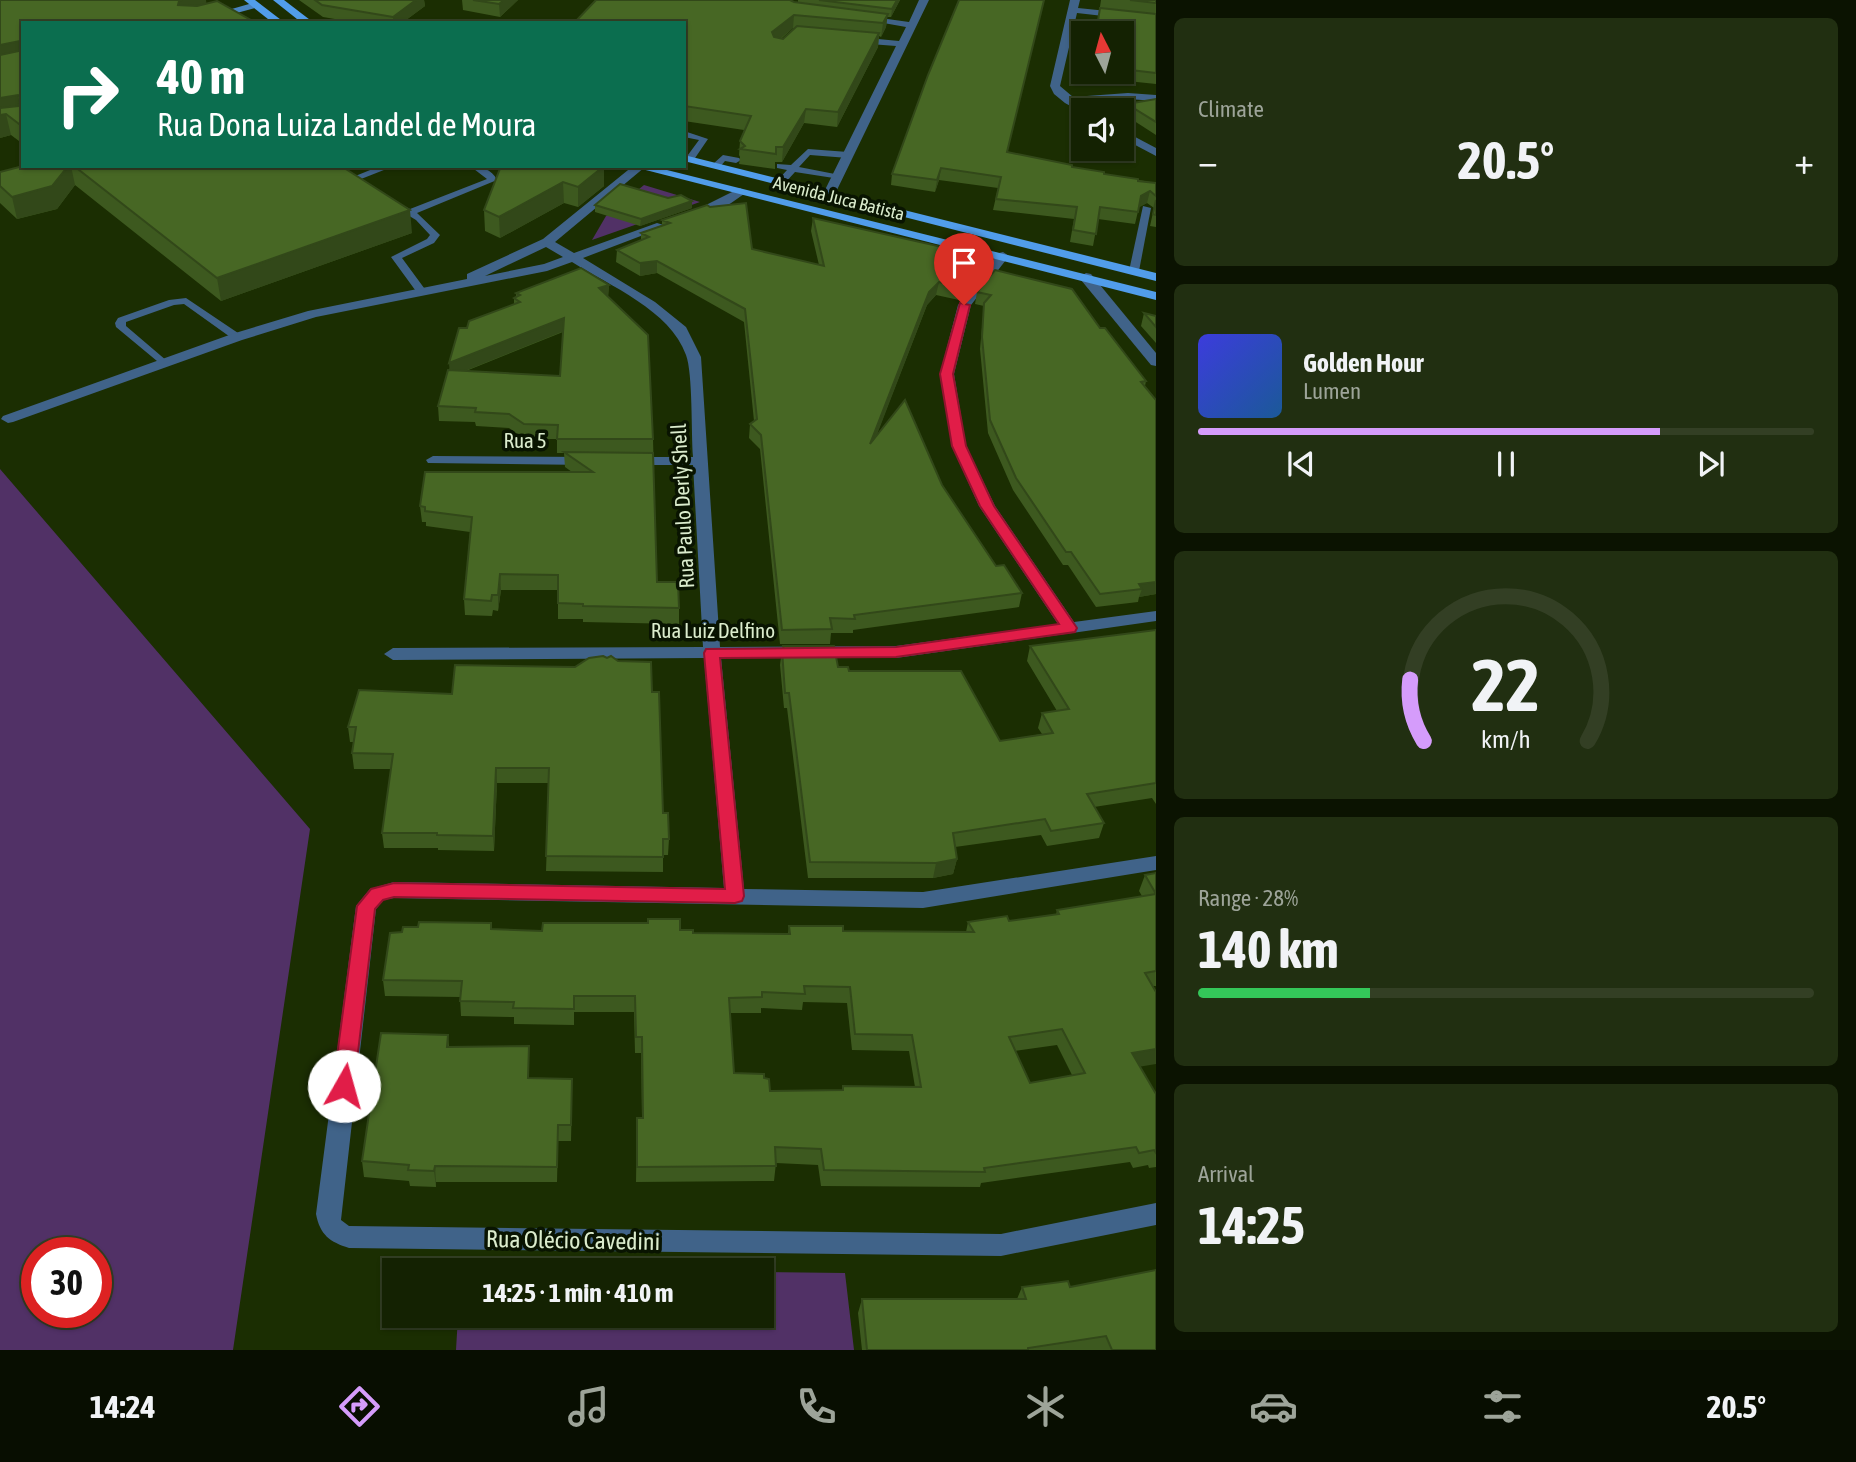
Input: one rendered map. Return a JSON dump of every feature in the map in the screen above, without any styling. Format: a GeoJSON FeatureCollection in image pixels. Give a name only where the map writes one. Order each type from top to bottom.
{"type":"FeatureCollection","features":[{"type":"Feature","properties":{"kind":"main road"},"geometry":{"type":"LineString","coordinates":[[278,0],[306,21]]}},
{"type":"Feature","properties":{"kind":"main road"},"geometry":{"type":"LineString","coordinates":[[252,3],[277,21]]}},
{"type":"Feature","properties":{"kind":"main road","name":"Avenida Juca Batista"},"geometry":{"type":"LineString","coordinates":[[687,158],[1156,277]]}},
{"type":"Feature","properties":{"kind":"main road","name":"Avenida Juca Batista"},"geometry":{"type":"LineString","coordinates":[[642,168],[1156,296]]}},
{"type":"Feature","properties":{"kind":"street"},"geometry":{"type":"LineString","coordinates":[[829,194],[924,0]]}},
{"type":"Feature","properties":{"kind":"street"},"geometry":{"type":"LineString","coordinates":[[194,21],[252,3]]}},
{"type":"Feature","properties":{"kind":"street"},"geometry":{"type":"LineString","coordinates":[[1156,19],[1074,5],[1055,81],[1058,92],[1069,101],[1128,96],[1156,98]]}},
{"type":"Feature","properties":{"kind":"street"},"geometry":{"type":"LineString","coordinates":[[859,19],[912,25]]}},
{"type":"Feature","properties":{"kind":"street"},"geometry":{"type":"LineString","coordinates":[[846,39],[902,44]]}},
{"type":"Feature","properties":{"kind":"street"},"geometry":{"type":"LineString","coordinates":[[1134,140],[1156,153]]}},
{"type":"Feature","properties":{"kind":"street"},"geometry":{"type":"LineString","coordinates":[[453,286],[547,242],[637,168]]}},
{"type":"Feature","properties":{"kind":"street"},"geometry":{"type":"LineString","coordinates":[[8,419],[237,337],[313,314],[496,279],[573,258],[720,205],[740,192]]}},
{"type":"Feature","properties":{"kind":"street","name":"Rua Paulo Derly Shell"},"geometry":{"type":"LineString","coordinates":[[547,242],[650,305],[681,330],[694,357],[712,653],[735,896]]}},
{"type":"Feature","properties":{"kind":"street"},"geometry":{"type":"LineString","coordinates":[[1003,256],[964,305],[947,374],[959,446],[987,506],[1069,628]]}},
{"type":"Feature","properties":{"kind":"street"},"geometry":{"type":"LineString","coordinates":[[1086,277],[1156,362]]}},
{"type":"Feature","properties":{"kind":"street","name":"Rua 5"},"geometry":{"type":"LineString","coordinates":[[433,460],[700,461]]}},
{"type":"Feature","properties":{"kind":"street","name":"Rua Luiz Delfino"},"geometry":{"type":"LineString","coordinates":[[393,654],[896,652],[1156,616]]}},
{"type":"Feature","properties":{"kind":"street"},"geometry":{"type":"LineString","coordinates":[[735,896],[923,900],[1156,863]]}},
{"type":"Feature","properties":{"kind":"street","name":"Rua Olécio Cavedini"},"geometry":{"type":"LineString","coordinates":[[735,896],[394,890],[377,894],[366,906],[328,1214],[329,1225],[337,1234],[349,1237],[1001,1245],[1156,1214]]}},
{"type":"Feature","properties":{"kind":"lane"},"geometry":{"type":"LineString","coordinates":[[686,134],[704,139],[687,158]]}},
{"type":"Feature","properties":{"kind":"lane"},"geometry":{"type":"LineString","coordinates":[[781,182],[808,152],[848,155]]}},
{"type":"Feature","properties":{"kind":"lane"},"geometry":{"type":"LineString","coordinates":[[716,166],[723,158],[736,160]]}},
{"type":"Feature","properties":{"kind":"lane"},"geometry":{"type":"LineString","coordinates":[[780,166],[837,177]]}},
{"type":"Feature","properties":{"kind":"lane"},"geometry":{"type":"LineString","coordinates":[[342,173],[358,182],[386,168]]}},
{"type":"Feature","properties":{"kind":"lane"},"geometry":{"type":"LineString","coordinates":[[409,213],[492,180],[477,168]]}},
{"type":"Feature","properties":{"kind":"lane"},"geometry":{"type":"LineString","coordinates":[[390,201],[430,227],[435,235],[431,241],[396,257],[422,292]]}},
{"type":"Feature","properties":{"kind":"lane"},"geometry":{"type":"LineString","coordinates":[[1134,271],[1146,208]]}},
{"type":"Feature","properties":{"kind":"lane"},"geometry":{"type":"LineString","coordinates":[[163,363],[121,327],[122,320],[173,302],[186,301],[237,337]]}},
{"type":"Feature","properties":{"kind":"shaded area"},"geometry":{"type":"Polygon","coordinates":[[[644,185],[700,202],[592,240],[606,216],[644,185]]]}},
{"type":"Feature","properties":{"kind":"shaded area"},"geometry":{"type":"Polygon","coordinates":[[[0,469],[310,829],[233,1350],[0,1350],[0,469]]]}},
{"type":"Feature","properties":{"kind":"shaded area"},"geometry":{"type":"Polygon","coordinates":[[[774,1272],[845,1273],[854,1350],[456,1350],[457,1328],[774,1328],[774,1272]]]}},
{"type":"Feature","properties":{"kind":"building"},"geometry":{"type":"Polygon","coordinates":[[[0,0],[182,0],[178,5],[197,6],[217,1],[252,21],[21,21],[21,98],[18,95],[0,98],[0,55],[19,51],[20,41],[0,45],[0,0]]]}},
{"type":"Feature","properties":{"kind":"building"},"geometry":{"type":"Polygon","coordinates":[[[315,0],[416,0],[393,17],[322,5],[315,0]]]}},
{"type":"Feature","properties":{"kind":"building"},"geometry":{"type":"Polygon","coordinates":[[[473,0],[504,0],[499,4],[473,0]]]}},
{"type":"Feature","properties":{"kind":"building"},"geometry":{"type":"Polygon","coordinates":[[[596,0],[790,0],[888,14],[883,23],[794,15],[772,32],[774,37],[783,39],[797,26],[879,33],[838,112],[806,109],[783,147],[776,147],[776,154],[740,149],[745,146],[740,141],[751,116],[686,106],[686,21],[576,21],[596,0]]]}},
{"type":"Feature","properties":{"kind":"building"},"geometry":{"type":"Polygon","coordinates":[[[819,0],[897,0],[892,9],[819,0]]]}},
{"type":"Feature","properties":{"kind":"building"},"geometry":{"type":"Polygon","coordinates":[[[959,0],[1044,0],[1007,152],[1156,183],[1156,196],[1150,191],[1141,196],[1138,212],[1100,207],[1096,234],[1073,230],[1077,207],[996,199],[1001,177],[941,168],[937,180],[892,174],[959,0]]]}},
{"type":"Feature","properties":{"kind":"building"},"geometry":{"type":"Polygon","coordinates":[[[1130,0],[1156,0],[1156,3],[1130,0]]]}},
{"type":"Feature","properties":{"kind":"building"},"geometry":{"type":"Polygon","coordinates":[[[1100,8],[1156,14],[1156,73],[1134,70],[1134,21],[1098,21],[1100,8]]]}},
{"type":"Feature","properties":{"kind":"building"},"geometry":{"type":"Polygon","coordinates":[[[21,98],[21,125],[6,114],[0,115],[0,108],[18,106],[21,98]]]}},
{"type":"Feature","properties":{"kind":"building"},"geometry":{"type":"Polygon","coordinates":[[[1156,99],[1156,122],[1134,108],[1134,103],[1156,99]]]}},
{"type":"Feature","properties":{"kind":"building"},"geometry":{"type":"Polygon","coordinates":[[[21,167],[66,168],[52,186],[12,197],[0,186],[0,172],[21,167]]]}},
{"type":"Feature","properties":{"kind":"building"},"geometry":{"type":"Polygon","coordinates":[[[77,168],[344,168],[410,210],[217,278],[77,168]]]}},
{"type":"Feature","properties":{"kind":"building"},"geometry":{"type":"Polygon","coordinates":[[[500,168],[602,168],[578,187],[563,182],[499,217],[484,210],[500,168]]]}},
{"type":"Feature","properties":{"kind":"building"},"geometry":{"type":"Polygon","coordinates":[[[620,184],[668,198],[681,195],[692,201],[641,219],[595,205],[620,184]]]}},
{"type":"Feature","properties":{"kind":"building"},"geometry":{"type":"Polygon","coordinates":[[[746,203],[752,249],[824,266],[813,218],[960,251],[955,257],[979,265],[961,287],[939,282],[929,292],[870,444],[905,400],[942,485],[996,566],[1004,565],[1022,593],[854,615],[855,619],[830,618],[832,629],[782,630],[761,435],[750,424],[757,419],[745,309],[657,261],[640,263],[617,250],[649,237],[641,233],[670,223],[662,220],[707,205],[710,207],[746,203]]]}},
{"type":"Feature","properties":{"kind":"building"},"geometry":{"type":"Polygon","coordinates":[[[581,268],[609,285],[599,288],[648,335],[653,439],[557,439],[558,425],[524,424],[509,414],[475,412],[476,408],[438,406],[448,370],[560,376],[564,318],[449,363],[459,328],[467,328],[469,321],[520,302],[514,298],[520,295],[516,293],[581,268]]]}},
{"type":"Feature","properties":{"kind":"building"},"geometry":{"type":"Polygon","coordinates":[[[995,270],[1072,289],[1100,328],[1105,328],[1146,381],[1141,382],[1156,400],[1156,582],[1139,584],[1142,589],[1100,594],[1071,552],[1066,552],[1016,478],[990,420],[982,337],[984,303],[991,295],[977,292],[995,270]]]}},
{"type":"Feature","properties":{"kind":"building"},"geometry":{"type":"Polygon","coordinates":[[[1144,313],[1156,316],[1156,327],[1144,313]]]}},
{"type":"Feature","properties":{"kind":"building"},"geometry":{"type":"Polygon","coordinates":[[[564,452],[653,453],[657,582],[678,582],[679,608],[558,603],[558,575],[500,574],[498,595],[492,595],[491,601],[464,599],[472,517],[425,511],[425,507],[420,506],[425,472],[593,472],[564,452]]]}},
{"type":"Feature","properties":{"kind":"building"},"geometry":{"type":"Polygon","coordinates":[[[1156,630],[1156,783],[1087,794],[1104,823],[1051,831],[1045,819],[953,833],[957,859],[936,863],[810,862],[789,693],[785,693],[783,646],[834,646],[838,667],[848,667],[849,671],[961,671],[1000,741],[1053,733],[1042,713],[1069,709],[1030,646],[1156,630]]]}},
{"type":"Feature","properties":{"kind":"building"},"geometry":{"type":"Polygon","coordinates":[[[611,656],[618,661],[651,662],[652,692],[659,692],[663,813],[668,813],[669,839],[663,839],[663,857],[546,856],[549,768],[496,768],[493,836],[382,833],[393,754],[352,753],[356,727],[348,727],[359,690],[452,694],[455,665],[575,667],[589,658],[611,656]]]}},
{"type":"Feature","properties":{"kind":"building"},"geometry":{"type":"Polygon","coordinates":[[[1156,873],[1156,894],[1145,875],[1156,873]]]}},
{"type":"Feature","properties":{"kind":"building"},"geometry":{"type":"Polygon","coordinates":[[[1156,894],[1156,971],[1145,973],[1156,992],[1156,1049],[1132,1053],[1156,1094],[1156,1153],[1154,1150],[1139,1153],[1136,1147],[984,1168],[985,1172],[824,1170],[821,1149],[775,1147],[776,1166],[637,1167],[637,1118],[643,1118],[642,1037],[636,1037],[635,996],[574,996],[574,1009],[513,1008],[514,1002],[460,1001],[462,981],[383,980],[390,933],[402,932],[403,927],[418,927],[419,922],[491,923],[491,929],[542,931],[543,923],[648,923],[648,919],[680,919],[680,930],[693,930],[693,933],[790,934],[789,926],[843,926],[843,931],[974,932],[968,922],[1007,916],[1009,921],[1059,914],[1057,910],[1156,894]],[[804,986],[805,994],[762,992],[762,997],[729,998],[734,1073],[764,1074],[764,1078],[769,1079],[770,1091],[843,1090],[843,1086],[921,1087],[912,1035],[855,1034],[850,987],[804,986]],[[1062,1029],[1009,1037],[1030,1083],[1085,1073],[1062,1029]]]}},
{"type":"Feature","properties":{"kind":"building"},"geometry":{"type":"Polygon","coordinates":[[[381,1033],[448,1035],[447,1047],[529,1046],[528,1078],[572,1079],[571,1125],[558,1125],[557,1167],[435,1166],[434,1171],[408,1170],[409,1165],[362,1161],[381,1033]]]}},
{"type":"Feature","properties":{"kind":"building"},"geometry":{"type":"Polygon","coordinates":[[[1156,1270],[1156,1350],[1112,1350],[1106,1336],[1028,1350],[867,1350],[862,1299],[1026,1299],[1022,1287],[1068,1281],[1070,1287],[1156,1270]]]}},
{"type":"Feature","properties":{"kind":"route"},"geometry":{"type":"LineString","coordinates":[[344,1086],[366,906],[377,894],[394,890],[735,896],[712,653],[896,652],[1069,628],[987,506],[959,446],[947,374],[964,305]]}}]}
